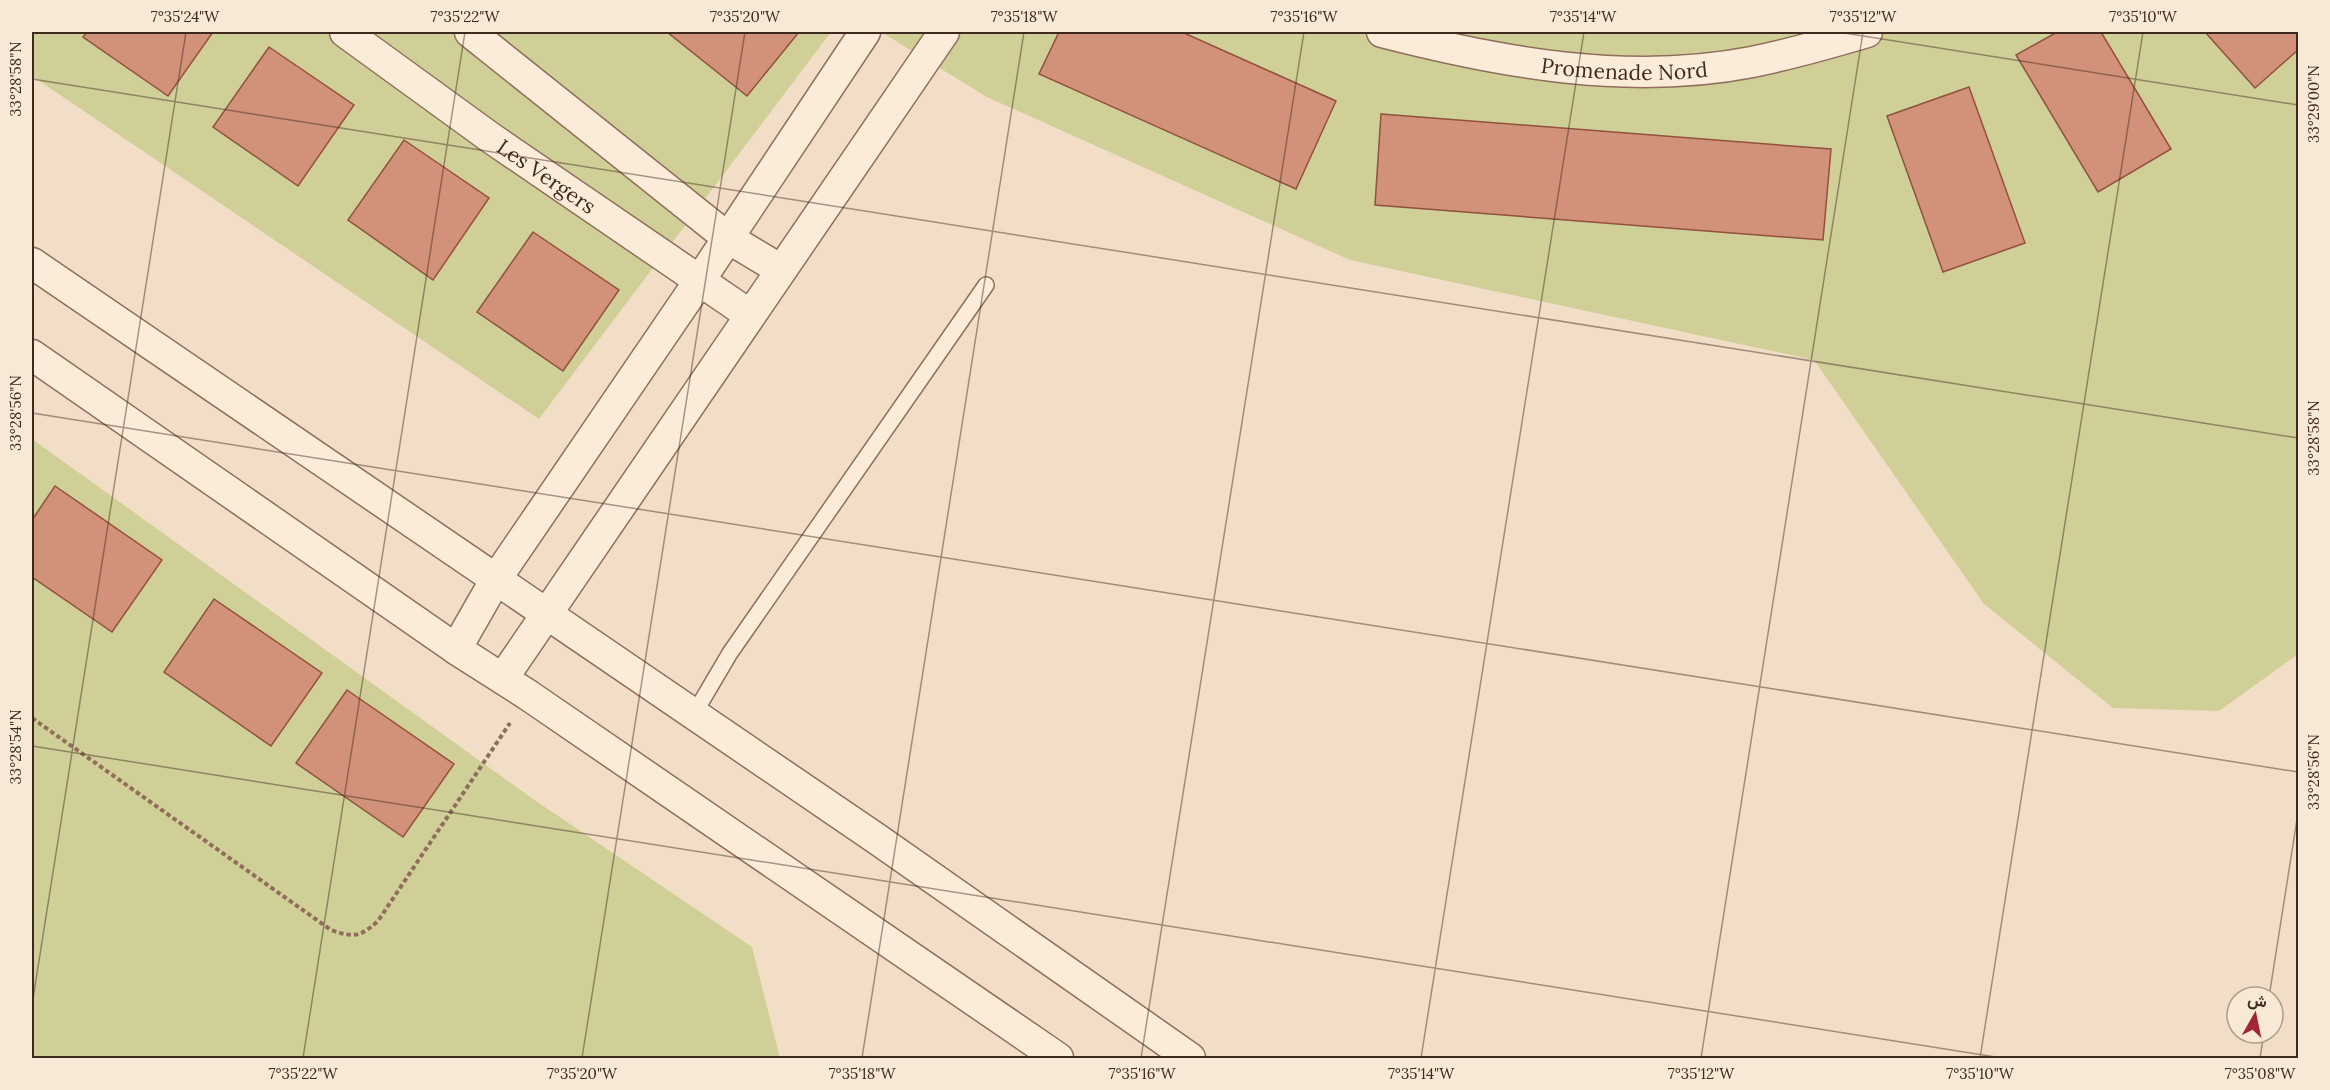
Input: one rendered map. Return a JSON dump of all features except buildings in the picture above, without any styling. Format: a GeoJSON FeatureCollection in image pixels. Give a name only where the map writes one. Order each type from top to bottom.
{"type":"FeatureCollection","features":[{"type":"Feature","properties":{"kind":"street","name":"Les Vergers"},"geometry":{"type":"LineString","coordinates":[[345,32],[491,138],[750,315]]}},
{"type":"Feature","properties":{"kind":"street"},"geometry":{"type":"LineString","coordinates":[[470,32],[728,238],[781,270]]}},
{"type":"Feature","properties":{"kind":"street"},"geometry":{"type":"LineString","coordinates":[[456,649],[496,579],[700,280],[865,32]]}},
{"type":"Feature","properties":{"kind":"street"},"geometry":{"type":"LineString","coordinates":[[503,678],[944,32]]}},
{"type":"Feature","properties":{"kind":"street","name":"Promenade Nord"},"geometry":{"type":"LineString","coordinates":[[1382,32],[1526,63],[1622,71],[1707,68],[1752,62],[1867,32]]}},
{"type":"Feature","properties":{"kind":"street"},"geometry":{"type":"LineString","coordinates":[[32,263],[877,839],[1190,1059]]}},
{"type":"Feature","properties":{"kind":"street"},"geometry":{"type":"LineString","coordinates":[[32,355],[456,649],[528,695],[1058,1059]]}},
{"type":"Feature","properties":{"kind":"lane"},"geometry":{"type":"LineString","coordinates":[[693,714],[730,653],[986,285]]}},
{"type":"Feature","properties":{"kind":"path"},"geometry":{"type":"LineString","coordinates":[[32,718],[331,930],[347,936],[364,933],[378,921],[528,695]]}},
{"type":"Feature","properties":{"kind":"shaded area"},"geometry":{"type":"Polygon","coordinates":[[[32,32],[831,32],[539,419],[32,76],[32,32]]]}},
{"type":"Feature","properties":{"kind":"shaded area"},"geometry":{"type":"Polygon","coordinates":[[[881,32],[2298,32],[2298,654],[2219,711],[2113,708],[1984,604],[1814,360],[1350,260],[987,97],[881,32]]]}},
{"type":"Feature","properties":{"kind":"shaded area"},"geometry":{"type":"Polygon","coordinates":[[[32,439],[533,799],[752,947],[780,1058],[32,1058],[32,439]]]}}]}
